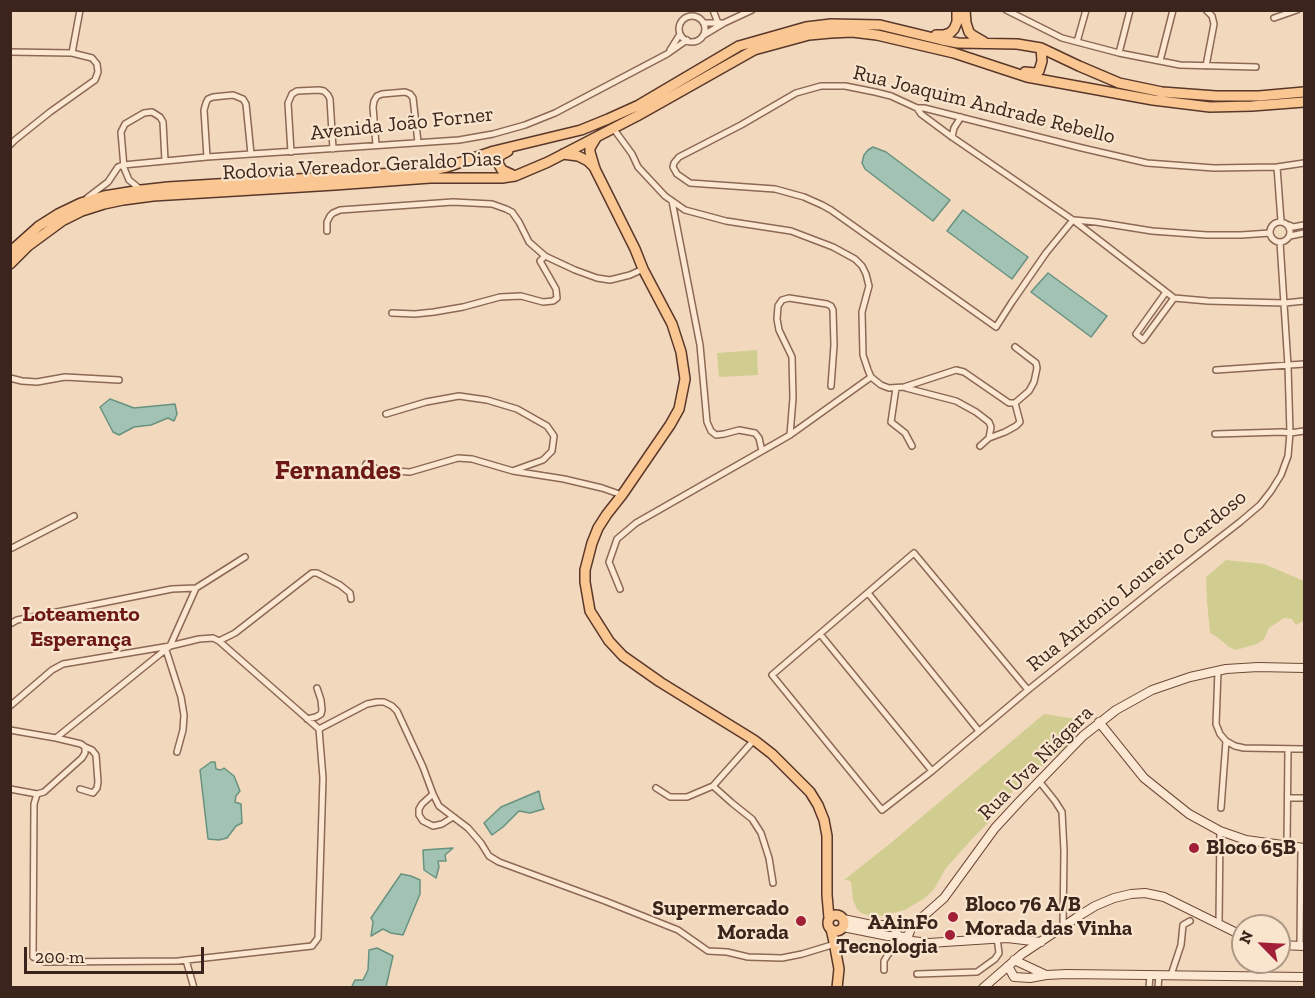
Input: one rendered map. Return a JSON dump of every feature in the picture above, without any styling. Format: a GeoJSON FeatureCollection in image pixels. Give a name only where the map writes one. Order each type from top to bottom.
{"type":"FeatureCollection","features":[{"type":"Feature","properties":{"kind":"main road"},"geometry":{"type":"LineString","coordinates":[[918,34],[944,35],[950,33],[957,22],[957,10]]}},
{"type":"Feature","properties":{"kind":"main road"},"geometry":{"type":"LineString","coordinates":[[973,10],[965,15],[967,28],[972,35],[989,44]]}},
{"type":"Feature","properties":{"kind":"main road","name":"Rodovia Vereador Geraldo Dias"},"geometry":{"type":"LineString","coordinates":[[10,252],[39,226],[58,214],[81,203],[104,196],[141,189],[427,171],[447,167],[494,151],[581,130],[639,105],[740,46],[778,34],[831,24],[880,25],[958,43],[1017,44],[1041,48],[1101,76],[1143,89],[1216,96],[1259,96],[1305,92]]}},
{"type":"Feature","properties":{"kind":"main road","name":"Rodovia Vereador Geraldo Dias"},"geometry":{"type":"LineString","coordinates":[[10,264],[28,246],[62,221],[82,211],[123,200],[153,196],[430,178],[515,176],[598,136],[754,50],[809,36],[831,33],[852,32],[877,35],[954,53],[1027,77],[1152,100],[1210,107],[1305,102]]}},
{"type":"Feature","properties":{"kind":"main road"},"geometry":{"type":"LineString","coordinates":[[1008,71],[1029,73],[1039,71],[1042,62],[1041,48]]}},
{"type":"Feature","properties":{"kind":"main road"},"geometry":{"type":"LineString","coordinates":[[598,136],[590,148],[595,169],[672,324],[677,337],[685,379],[679,409],[670,425],[598,528],[585,570],[590,611],[609,641],[630,661],[754,740],[772,754],[810,792],[824,820],[827,836],[829,918],[833,915],[839,924]]}},
{"type":"Feature","properties":{"kind":"main road"},"geometry":{"type":"LineString","coordinates":[[515,176],[502,170],[498,160],[502,153],[521,144]]}},
{"type":"Feature","properties":{"kind":"main road"},"geometry":{"type":"LineString","coordinates":[[563,154],[578,156],[588,161],[595,169]]}},
{"type":"Feature","properties":{"kind":"main road"},"geometry":{"type":"LineString","coordinates":[[828,902],[839,924],[835,943],[838,969],[837,987]]}},
{"type":"Feature","properties":{"kind":"street"},"geometry":{"type":"LineString","coordinates":[[72,53],[80,10]]}},
{"type":"Feature","properties":{"kind":"street"},"geometry":{"type":"LineString","coordinates":[[680,10],[684,18]]}},
{"type":"Feature","properties":{"kind":"street"},"geometry":{"type":"LineString","coordinates":[[713,10],[721,23]]}},
{"type":"Feature","properties":{"kind":"street"},"geometry":{"type":"LineString","coordinates":[[704,35],[704,23],[701,19],[696,16],[684,18],[680,25],[680,34],[687,40],[698,40],[721,23],[752,10]]}},
{"type":"Feature","properties":{"kind":"street"},"geometry":{"type":"LineString","coordinates":[[1077,42],[1086,10]]}},
{"type":"Feature","properties":{"kind":"street"},"geometry":{"type":"LineString","coordinates":[[1119,52],[1130,10]]}},
{"type":"Feature","properties":{"kind":"street"},"geometry":{"type":"LineString","coordinates":[[1160,61],[1173,10]]}},
{"type":"Feature","properties":{"kind":"street"},"geometry":{"type":"LineString","coordinates":[[1206,10],[1212,16],[1214,24],[1206,66]]}},
{"type":"Feature","properties":{"kind":"street"},"geometry":{"type":"LineString","coordinates":[[1274,18],[1297,10]]}},
{"type":"Feature","properties":{"kind":"street"},"geometry":{"type":"LineString","coordinates":[[1008,11],[1062,38],[1119,52],[1180,65],[1256,67]]}},
{"type":"Feature","properties":{"kind":"street"},"geometry":{"type":"LineString","coordinates":[[704,23],[721,23]]}},
{"type":"Feature","properties":{"kind":"street","name":"Avenida João Forner"},"geometry":{"type":"LineString","coordinates":[[667,54],[680,34]]}},
{"type":"Feature","properties":{"kind":"street","name":"Avenida João Forner"},"geometry":{"type":"LineString","coordinates":[[123,165],[459,140],[481,136],[525,125],[555,113],[667,54],[687,40]]}},
{"type":"Feature","properties":{"kind":"street"},"geometry":{"type":"LineString","coordinates":[[10,52],[72,53],[92,58],[97,64],[98,72],[95,80],[13,142],[10,133]]}},
{"type":"Feature","properties":{"kind":"street","name":"Rua Joaquim Andrade Rebello"},"geometry":{"type":"LineString","coordinates":[[1073,220],[1046,253],[996,327],[822,205],[775,189],[690,183],[677,174],[673,167],[679,157],[796,93],[821,86],[846,86],[875,92],[891,96],[917,108],[1147,163],[1214,168],[1277,167],[1305,163]]}},
{"type":"Feature","properties":{"kind":"street"},"geometry":{"type":"LineString","coordinates":[[291,152],[288,103],[292,94],[297,91],[319,90],[328,95],[333,149]]}},
{"type":"Feature","properties":{"kind":"street"},"geometry":{"type":"LineString","coordinates":[[376,145],[374,101],[382,94],[405,92],[413,98],[417,142]]}},
{"type":"Feature","properties":{"kind":"street"},"geometry":{"type":"LineString","coordinates":[[207,158],[204,110],[206,103],[213,97],[233,95],[243,99],[246,104],[251,154]]}},
{"type":"Feature","properties":{"kind":"street"},"geometry":{"type":"LineString","coordinates":[[917,108],[921,114],[952,137],[1073,220],[1174,298],[1285,303],[1305,301]]}},
{"type":"Feature","properties":{"kind":"street"},"geometry":{"type":"LineString","coordinates":[[141,189],[129,180],[123,165],[121,132],[123,127],[144,113],[152,112],[160,117],[163,122],[165,161]]}},
{"type":"Feature","properties":{"kind":"street"},"geometry":{"type":"LineString","coordinates":[[952,137],[954,128],[961,117]]}},
{"type":"Feature","properties":{"kind":"street"},"geometry":{"type":"LineString","coordinates":[[613,128],[632,154],[638,167],[665,196],[685,210],[726,221],[791,231],[833,247],[855,259],[867,274],[869,286],[862,312],[863,355],[872,377],[881,385],[889,388],[904,387],[956,370],[964,372],[1009,403],[1015,403],[1029,391],[1037,368],[1036,363],[1015,347]]}},
{"type":"Feature","properties":{"kind":"street"},"geometry":{"type":"LineString","coordinates":[[81,203],[97,192],[108,182],[118,167],[123,165]]}},
{"type":"Feature","properties":{"kind":"street"},"geometry":{"type":"LineString","coordinates":[[1277,167],[1281,221]]}},
{"type":"Feature","properties":{"kind":"street"},"geometry":{"type":"LineString","coordinates":[[672,201],[700,345],[707,422],[711,431],[716,435],[739,430],[755,433],[759,438],[762,452]]}},
{"type":"Feature","properties":{"kind":"street"},"geometry":{"type":"LineString","coordinates":[[327,231],[330,216],[340,210],[453,202],[492,204],[512,212],[529,242],[545,256],[597,278],[610,280],[643,269]]}},
{"type":"Feature","properties":{"kind":"street"},"geometry":{"type":"LineString","coordinates":[[1073,220],[1152,231],[1208,235],[1270,233]]}},
{"type":"Feature","properties":{"kind":"street"},"geometry":{"type":"LineString","coordinates":[[1281,221],[1293,227],[1305,225]]}},
{"type":"Feature","properties":{"kind":"street"},"geometry":{"type":"LineString","coordinates":[[1270,233],[1273,225],[1281,221]]}},
{"type":"Feature","properties":{"kind":"street"},"geometry":{"type":"LineString","coordinates":[[1288,225],[1290,236]]}},
{"type":"Feature","properties":{"kind":"street"},"geometry":{"type":"LineString","coordinates":[[1270,233],[1275,240],[1280,242],[1290,236],[1305,233]]}},
{"type":"Feature","properties":{"kind":"street","name":"Rua Antonio Loureiro Cardoso"},"geometry":{"type":"LineString","coordinates":[[820,634],[772,675],[882,810],[1260,505],[1281,475],[1288,456],[1290,433],[1285,303],[1280,242]]}},
{"type":"Feature","properties":{"kind":"street"},"geometry":{"type":"LineString","coordinates":[[392,313],[434,312],[500,297],[521,296],[543,302],[553,301],[557,298],[556,289],[540,261],[545,256]]}},
{"type":"Feature","properties":{"kind":"street"},"geometry":{"type":"LineString","coordinates":[[1167,292],[1136,334],[1143,340],[1174,298]]}},
{"type":"Feature","properties":{"kind":"street"},"geometry":{"type":"LineString","coordinates":[[790,435],[794,398],[792,357],[779,330],[777,319],[778,306],[782,300],[789,298],[831,306],[834,345],[831,386]]}},
{"type":"Feature","properties":{"kind":"street"},"geometry":{"type":"LineString","coordinates":[[1216,370],[1305,364]]}},
{"type":"Feature","properties":{"kind":"street"},"geometry":{"type":"LineString","coordinates":[[10,378],[37,382],[65,377],[119,380]]}},
{"type":"Feature","properties":{"kind":"street"},"geometry":{"type":"LineString","coordinates":[[620,589],[609,562],[617,539],[636,523],[790,435],[872,377]]}},
{"type":"Feature","properties":{"kind":"street"},"geometry":{"type":"LineString","coordinates":[[904,387],[956,401],[976,412],[990,422],[989,438]]}},
{"type":"Feature","properties":{"kind":"street"},"geometry":{"type":"LineString","coordinates":[[896,388],[891,422],[905,433],[912,446]]}},
{"type":"Feature","properties":{"kind":"street"},"geometry":{"type":"LineString","coordinates":[[386,414],[426,402],[459,396],[487,400],[517,409],[547,426],[554,436],[552,451],[543,460],[513,471]]}},
{"type":"Feature","properties":{"kind":"street"},"geometry":{"type":"LineString","coordinates":[[980,446],[989,438],[1020,422],[1015,403]]}},
{"type":"Feature","properties":{"kind":"street"},"geometry":{"type":"LineString","coordinates":[[1215,434],[1305,431]]}},
{"type":"Feature","properties":{"kind":"street"},"geometry":{"type":"LineString","coordinates":[[366,464],[379,470],[411,472],[458,458],[472,459],[513,471],[602,488],[622,495]]}},
{"type":"Feature","properties":{"kind":"street"},"geometry":{"type":"LineString","coordinates":[[10,549],[74,516]]}},
{"type":"Feature","properties":{"kind":"street"},"geometry":{"type":"LineString","coordinates":[[932,771],[820,634],[914,553],[1028,690]]}},
{"type":"Feature","properties":{"kind":"street"},"geometry":{"type":"LineString","coordinates":[[10,624],[18,620],[172,589],[196,588],[245,557]]}},
{"type":"Feature","properties":{"kind":"street"},"geometry":{"type":"LineString","coordinates":[[10,706],[52,670],[63,664],[168,648],[199,639],[216,640],[235,633],[312,573],[317,573],[340,585],[350,593],[351,599]]}},
{"type":"Feature","properties":{"kind":"street"},"geometry":{"type":"LineString","coordinates":[[56,738],[168,648],[196,588]]}},
{"type":"Feature","properties":{"kind":"street"},"geometry":{"type":"LineString","coordinates":[[868,593],[979,731]]}},
{"type":"Feature","properties":{"kind":"street"},"geometry":{"type":"LineString","coordinates":[[37,794],[34,804],[33,957],[45,962],[186,960],[312,946],[318,938],[323,778],[319,729],[216,640]]}},
{"type":"Feature","properties":{"kind":"street"},"geometry":{"type":"LineString","coordinates":[[168,648],[184,716],[177,753]]}},
{"type":"Feature","properties":{"kind":"street","name":"Rua Uva Niágara"},"geometry":{"type":"LineString","coordinates":[[839,924],[888,936],[904,931],[929,913],[944,898],[995,828],[1039,781],[1099,722],[1133,700],[1152,690],[1190,677],[1218,671],[1258,667],[1305,668]]}},
{"type":"Feature","properties":{"kind":"street"},"geometry":{"type":"LineString","coordinates":[[1218,671],[1216,724],[1226,741],[1244,748],[1305,749]]}},
{"type":"Feature","properties":{"kind":"street"},"geometry":{"type":"LineString","coordinates":[[307,719],[321,714],[321,700],[317,688]]}},
{"type":"Feature","properties":{"kind":"street"},"geometry":{"type":"LineString","coordinates":[[319,729],[367,704],[384,702],[392,706],[397,711],[439,806],[468,828],[489,856],[499,862],[678,930],[708,951],[727,952],[748,957],[782,958],[835,943]]}},
{"type":"Feature","properties":{"kind":"street"},"geometry":{"type":"LineString","coordinates":[[1099,722],[1144,778],[1189,814],[1221,831],[1248,840],[1303,848],[1302,946]]}},
{"type":"Feature","properties":{"kind":"street"},"geometry":{"type":"LineString","coordinates":[[10,730],[56,738],[92,750],[96,755],[97,788],[93,793],[80,789]]}},
{"type":"Feature","properties":{"kind":"street"},"geometry":{"type":"LineString","coordinates":[[656,789],[670,797],[687,797],[713,786],[754,740]]}},
{"type":"Feature","properties":{"kind":"street"},"geometry":{"type":"LineString","coordinates":[[1221,808],[1226,741]]}},
{"type":"Feature","properties":{"kind":"street"},"geometry":{"type":"LineString","coordinates":[[10,789],[37,794],[44,792],[82,758],[85,753],[83,746]]}},
{"type":"Feature","properties":{"kind":"street"},"geometry":{"type":"LineString","coordinates":[[1287,845],[1288,749]]}},
{"type":"Feature","properties":{"kind":"street"},"geometry":{"type":"LineString","coordinates":[[1039,781],[1062,812],[1063,927]]}},
{"type":"Feature","properties":{"kind":"street"},"geometry":{"type":"LineString","coordinates":[[713,786],[752,819],[761,833],[769,858],[773,883]]}},
{"type":"Feature","properties":{"kind":"street"},"geometry":{"type":"LineString","coordinates":[[433,794],[419,809],[419,815],[423,821],[433,826],[442,824],[453,817]]}},
{"type":"Feature","properties":{"kind":"street"},"geometry":{"type":"LineString","coordinates":[[1288,798],[1305,798]]}},
{"type":"Feature","properties":{"kind":"street"},"geometry":{"type":"LineString","coordinates":[[1219,924],[1221,831]]}},
{"type":"Feature","properties":{"kind":"street"},"geometry":{"type":"LineString","coordinates":[[983,987],[1024,953],[1095,906],[1131,894],[1145,893],[1164,897],[1231,930]]}},
{"type":"Feature","properties":{"kind":"street"},"geometry":{"type":"LineString","coordinates":[[1171,975],[1181,945],[1183,925],[1190,921]]}},
{"type":"Feature","properties":{"kind":"street","name":"Rua Uva Niágara"},"geometry":{"type":"LineString","coordinates":[[839,924],[889,925],[904,931]]}},
{"type":"Feature","properties":{"kind":"street"},"geometry":{"type":"LineString","coordinates":[[884,970],[884,961],[904,931],[912,941],[929,943],[997,938],[1041,942]]}},
{"type":"Feature","properties":{"kind":"street"},"geometry":{"type":"LineString","coordinates":[[917,974],[977,972],[996,959],[999,953],[997,938]]}},
{"type":"Feature","properties":{"kind":"street"},"geometry":{"type":"LineString","coordinates":[[1006,938],[1024,953],[1029,968]]}},
{"type":"Feature","properties":{"kind":"street"},"geometry":{"type":"LineString","coordinates":[[186,960],[194,987]]}},
{"type":"Feature","properties":{"kind":"street"},"geometry":{"type":"LineString","coordinates":[[1011,963],[1046,975]]}},
{"type":"Feature","properties":{"kind":"street"},"geometry":{"type":"LineString","coordinates":[[1011,963],[1014,976]]}},
{"type":"Feature","properties":{"kind":"street"},"geometry":{"type":"LineString","coordinates":[[996,976],[1030,978],[1046,975],[1305,977]]}},
{"type":"Feature","properties":{"kind":"street"},"geometry":{"type":"LineString","coordinates":[[1149,987],[1155,975]]}},
{"type":"Feature","properties":{"kind":"street"},"geometry":{"type":"LineString","coordinates":[[1155,975],[1158,987]]}},
{"type":"Feature","properties":{"kind":"shaded area"},"geometry":{"type":"Polygon","coordinates":[[[873,147],[886,152],[950,200],[933,221],[865,169],[862,163],[864,155],[873,147]]]}},
{"type":"Feature","properties":{"kind":"shaded area"},"geometry":{"type":"Polygon","coordinates":[[[963,210],[1028,257],[1012,279],[947,231],[963,210]]]}},
{"type":"Feature","properties":{"kind":"shaded area"},"geometry":{"type":"Polygon","coordinates":[[[1048,273],[1107,316],[1091,337],[1031,292],[1048,273]]]}},
{"type":"Feature","properties":{"kind":"shaded area"},"geometry":{"type":"Polygon","coordinates":[[[757,350],[758,375],[719,377],[717,353],[757,350]]]}},
{"type":"Feature","properties":{"kind":"shaded area"},"geometry":{"type":"Polygon","coordinates":[[[110,399],[134,408],[175,404],[177,414],[174,421],[168,418],[151,425],[134,427],[119,435],[113,432],[100,407],[110,399]]]}},
{"type":"Feature","properties":{"kind":"shaded area"},"geometry":{"type":"Polygon","coordinates":[[[1226,560],[1264,564],[1304,581],[1304,621],[1296,625],[1292,619],[1284,618],[1269,628],[1264,639],[1257,644],[1236,650],[1210,633],[1206,577],[1226,560]]]}},
{"type":"Feature","properties":{"kind":"shaded area"},"geometry":{"type":"Polygon","coordinates":[[[1044,714],[1076,719],[1067,748],[1019,783],[988,823],[946,868],[934,889],[925,898],[905,910],[881,916],[861,913],[853,900],[851,882],[844,880],[1044,714]]]}},
{"type":"Feature","properties":{"kind":"shaded area"},"geometry":{"type":"Polygon","coordinates":[[[211,762],[215,762],[216,769],[224,768],[234,776],[240,791],[235,802],[241,804],[242,823],[236,826],[227,838],[219,840],[208,839],[200,770],[211,762]]]}},
{"type":"Feature","properties":{"kind":"shaded area"},"geometry":{"type":"Polygon","coordinates":[[[539,791],[544,809],[530,813],[519,811],[492,835],[484,823],[501,807],[539,791]]]}},
{"type":"Feature","properties":{"kind":"shaded area"},"geometry":{"type":"Polygon","coordinates":[[[453,848],[445,855],[446,861],[438,861],[436,878],[424,870],[423,850],[453,848]]]}},
{"type":"Feature","properties":{"kind":"shaded area"},"geometry":{"type":"Polygon","coordinates":[[[401,874],[420,880],[420,894],[403,935],[383,929],[371,936],[373,922],[371,918],[401,874]]]}},
{"type":"Feature","properties":{"kind":"shaded area"},"geometry":{"type":"Polygon","coordinates":[[[377,948],[393,956],[386,987],[352,986],[355,980],[363,980],[368,970],[369,950],[377,948]]]}},
{"type":"Feature","properties":{"kind":"place","name":"Bloco 65B"},"geometry":{"type":"Point","coordinates":[1194,848]}},
{"type":"Feature","properties":{"kind":"place","name":"Bloco 76 A/B Morada das Vinha"},"geometry":{"type":"Point","coordinates":[953,917]}},
{"type":"Feature","properties":{"kind":"place","name":"Supermercado Morada"},"geometry":{"type":"Point","coordinates":[801,921]}},
{"type":"Feature","properties":{"kind":"place","name":"AAinFo Tecnologia"},"geometry":{"type":"Point","coordinates":[950,935]}},
{"type":"Feature","properties":{"kind":"district","name":"Fernandes"},"geometry":{"type":"Point","coordinates":[338,471]}},
{"type":"Feature","properties":{"kind":"district","name":"Loteamento Esperança"},"geometry":{"type":"Point","coordinates":[81,628]}}]}
